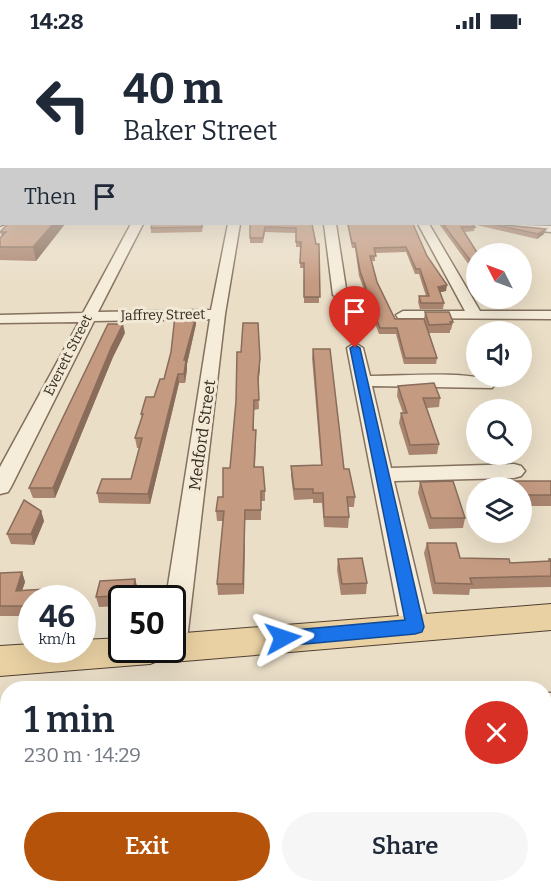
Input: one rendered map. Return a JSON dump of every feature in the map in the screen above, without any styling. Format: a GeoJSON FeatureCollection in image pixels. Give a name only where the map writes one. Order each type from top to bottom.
{"type":"FeatureCollection","features":[{"type":"Feature","properties":{"kind":"main road"},"geometry":{"type":"LineString","coordinates":[[186,647],[551,617]]}},
{"type":"Feature","properties":{"kind":"main road"},"geometry":{"type":"LineString","coordinates":[[0,662],[108,653]]}},
{"type":"Feature","properties":{"kind":"street","name":"Everett Street"},"geometry":{"type":"LineString","coordinates":[[0,487],[136,225]]}},
{"type":"Feature","properties":{"kind":"street","name":"Medford Street"},"geometry":{"type":"LineString","coordinates":[[181,585],[218,314],[234,225]]}},
{"type":"Feature","properties":{"kind":"street"},"geometry":{"type":"LineString","coordinates":[[330,225],[340,295]]}},
{"type":"Feature","properties":{"kind":"street"},"geometry":{"type":"LineString","coordinates":[[425,225],[475,315]]}},
{"type":"Feature","properties":{"kind":"street"},"geometry":{"type":"LineString","coordinates":[[513,225],[551,229]]}},
{"type":"Feature","properties":{"kind":"street","name":"Jaffrey Street"},"geometry":{"type":"LineString","coordinates":[[0,320],[218,314]]}},
{"type":"Feature","properties":{"kind":"street"},"geometry":{"type":"LineString","coordinates":[[403,315],[551,315]]}},
{"type":"Feature","properties":{"kind":"street"},"geometry":{"type":"LineString","coordinates":[[355,348],[415,627]]}},
{"type":"Feature","properties":{"kind":"street"},"geometry":{"type":"LineString","coordinates":[[363,381],[466,382]]}},
{"type":"Feature","properties":{"kind":"street"},"geometry":{"type":"LineString","coordinates":[[383,475],[414,472],[514,471]]}},
{"type":"Feature","properties":{"kind":"building"},"geometry":{"type":"Polygon","coordinates":[[[7,225],[52,225],[33,247],[0,247],[0,238],[6,232],[0,232],[7,225]]]}},
{"type":"Feature","properties":{"kind":"building"},"geometry":{"type":"Polygon","coordinates":[[[152,225],[202,225],[202,227],[151,228],[152,225]]]}},
{"type":"Feature","properties":{"kind":"building"},"geometry":{"type":"Polygon","coordinates":[[[250,225],[312,225],[316,244],[319,244],[320,297],[304,297],[304,263],[300,263],[301,242],[296,242],[296,228],[265,227],[263,238],[250,238],[250,225]]]}},
{"type":"Feature","properties":{"kind":"building"},"geometry":{"type":"Polygon","coordinates":[[[348,225],[413,225],[427,256],[447,285],[438,287],[444,303],[421,303],[419,296],[429,296],[420,269],[416,269],[406,247],[374,248],[376,256],[370,256],[377,282],[395,319],[424,319],[437,358],[405,358],[397,328],[380,328],[366,294],[368,294],[360,271],[355,243],[352,243],[348,225]]]}},
{"type":"Feature","properties":{"kind":"building"},"geometry":{"type":"Polygon","coordinates":[[[444,225],[473,225],[475,227],[461,227],[471,243],[466,243],[466,255],[444,225]]]}},
{"type":"Feature","properties":{"kind":"building"},"geometry":{"type":"Polygon","coordinates":[[[497,225],[546,229],[538,234],[497,225]]]}},
{"type":"Feature","properties":{"kind":"building"},"geometry":{"type":"Polygon","coordinates":[[[425,312],[449,312],[453,322],[429,325],[425,312]]]}},
{"type":"Feature","properties":{"kind":"building"},"geometry":{"type":"Polygon","coordinates":[[[175,316],[196,316],[184,360],[186,360],[184,374],[178,374],[148,494],[97,493],[102,479],[131,479],[142,438],[135,438],[143,414],[141,414],[146,397],[154,397],[160,379],[164,379],[171,352],[175,316]]]}},
{"type":"Feature","properties":{"kind":"building"},"geometry":{"type":"Polygon","coordinates":[[[243,323],[258,323],[259,400],[254,400],[253,430],[256,430],[254,467],[263,467],[265,491],[261,491],[261,510],[245,510],[243,584],[217,584],[224,511],[216,511],[218,497],[223,497],[223,468],[230,468],[236,401],[237,352],[241,352],[243,323]]]}},
{"type":"Feature","properties":{"kind":"building"},"geometry":{"type":"Polygon","coordinates":[[[108,324],[123,324],[53,488],[29,488],[108,324]]]}},
{"type":"Feature","properties":{"kind":"building"},"geometry":{"type":"Polygon","coordinates":[[[313,349],[330,349],[344,469],[349,469],[355,497],[347,497],[349,517],[324,517],[323,493],[313,493],[313,489],[294,489],[291,466],[322,465],[313,349]]]}},
{"type":"Feature","properties":{"kind":"building"},"geometry":{"type":"Polygon","coordinates":[[[434,383],[440,398],[423,398],[439,444],[410,445],[401,413],[407,413],[398,386],[434,383]]]}},
{"type":"Feature","properties":{"kind":"building"},"geometry":{"type":"Polygon","coordinates":[[[453,481],[465,518],[431,518],[420,482],[453,481]]]}},
{"type":"Feature","properties":{"kind":"building"},"geometry":{"type":"Polygon","coordinates":[[[532,481],[551,481],[551,495],[532,495],[532,481]]]}},
{"type":"Feature","properties":{"kind":"building"},"geometry":{"type":"Polygon","coordinates":[[[24,500],[41,511],[31,534],[7,534],[24,500]]]}},
{"type":"Feature","properties":{"kind":"building"},"geometry":{"type":"Polygon","coordinates":[[[427,543],[456,543],[460,558],[509,559],[510,563],[550,561],[551,559],[551,576],[470,578],[472,584],[435,583],[427,543]]]}},
{"type":"Feature","properties":{"kind":"building"},"geometry":{"type":"Polygon","coordinates":[[[362,558],[367,583],[342,584],[338,559],[362,558]]]}},
{"type":"Feature","properties":{"kind":"building"},"geometry":{"type":"Polygon","coordinates":[[[22,572],[16,591],[18,591],[18,606],[0,606],[0,573],[22,572]]]}},
{"type":"Feature","properties":{"kind":"building"},"geometry":{"type":"Polygon","coordinates":[[[135,579],[134,585],[108,585],[108,596],[96,597],[100,581],[135,579]]]}},
{"type":"Feature","properties":{"kind":"route"},"geometry":{"type":"LineString","coordinates":[[283,638],[415,627],[355,348]]}}]}
